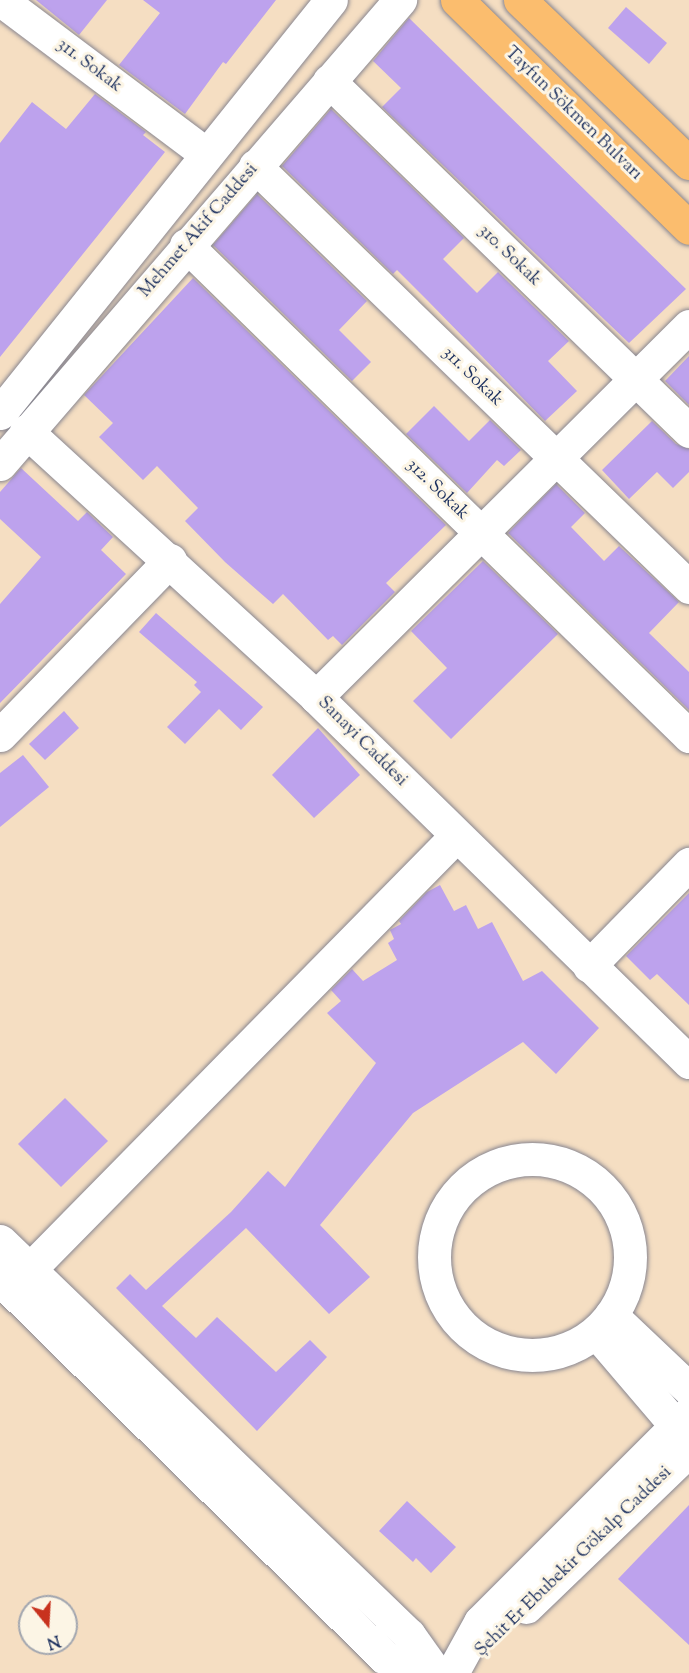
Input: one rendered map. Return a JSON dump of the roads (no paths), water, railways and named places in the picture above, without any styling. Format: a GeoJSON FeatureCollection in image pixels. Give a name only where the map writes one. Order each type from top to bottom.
{"type":"FeatureCollection","features":[{"type":"Feature","properties":{"kind":"main road","name":"Tayfun Sökmen Bulvarı"},"geometry":{"type":"LineString","coordinates":[[456,0],[689,228]]}},
{"type":"Feature","properties":{"kind":"main road"},"geometry":{"type":"LineString","coordinates":[[520,0],[689,163]]}},
{"type":"Feature","properties":{"kind":"street","name":"311. Sokak"},"geometry":{"type":"LineString","coordinates":[[1,0],[206,154]]}},
{"type":"Feature","properties":{"kind":"street"},"geometry":{"type":"LineString","coordinates":[[0,413],[331,0]]}},
{"type":"Feature","properties":{"kind":"street","name":"Mehmet Akif Caddesi"},"geometry":{"type":"LineString","coordinates":[[0,464],[399,0]]}},
{"type":"Feature","properties":{"kind":"street","name":"310. Sokak"},"geometry":{"type":"LineString","coordinates":[[329,81],[689,431]]}},
{"type":"Feature","properties":{"kind":"street","name":"311. Sokak"},"geometry":{"type":"LineString","coordinates":[[255,166],[689,587]]}},
{"type":"Feature","properties":{"kind":"street","name":"312. Sokak"},"geometry":{"type":"LineString","coordinates":[[186,245],[689,735]]}},
{"type":"Feature","properties":{"kind":"street"},"geometry":{"type":"LineString","coordinates":[[316,697],[689,326]]}},
{"type":"Feature","properties":{"kind":"street","name":"Sanayi Caddesi"},"geometry":{"type":"LineString","coordinates":[[27,432],[170,560],[316,697],[689,1062]]}},
{"type":"Feature","properties":{"kind":"street"},"geometry":{"type":"LineString","coordinates":[[0,735],[170,560]]}},
{"type":"Feature","properties":{"kind":"street"},"geometry":{"type":"LineString","coordinates":[[15,1274],[456,836]]}},
{"type":"Feature","properties":{"kind":"street"},"geometry":{"type":"LineString","coordinates":[[589,966],[689,864]]}},
{"type":"Feature","properties":{"kind":"street"},"geometry":{"type":"LineString","coordinates":[[546,1159],[577,1168],[603,1188],[622,1214],[631,1245],[629,1278],[603,1324],[567,1349],[535,1356],[503,1352],[465,1329],[450,1314],[436,1284],[433,1251],[440,1219],[458,1191],[483,1171],[513,1160],[546,1159]]}},
{"type":"Feature","properties":{"kind":"street"},"geometry":{"type":"LineString","coordinates":[[0,1241],[15,1274],[384,1657],[418,1673]]}},
{"type":"Feature","properties":{"kind":"street"},"geometry":{"type":"LineString","coordinates":[[15,1274],[409,1635],[436,1673]]}},
{"type":"Feature","properties":{"kind":"street"},"geometry":{"type":"LineString","coordinates":[[603,1324],[689,1389]]}},
{"type":"Feature","properties":{"kind":"street"},"geometry":{"type":"LineString","coordinates":[[603,1324],[685,1430]]}},
{"type":"Feature","properties":{"kind":"street","name":"Şehit Er Ebubekir Gökalp Caddesi"},"geometry":{"type":"LineString","coordinates":[[452,1673],[480,1622],[685,1430]]}},
{"type":"Feature","properties":{"kind":"street","name":"Şehit Er Ebubekir Gökalp Caddesi"},"geometry":{"type":"LineString","coordinates":[[458,1673],[685,1430]]}}]}
